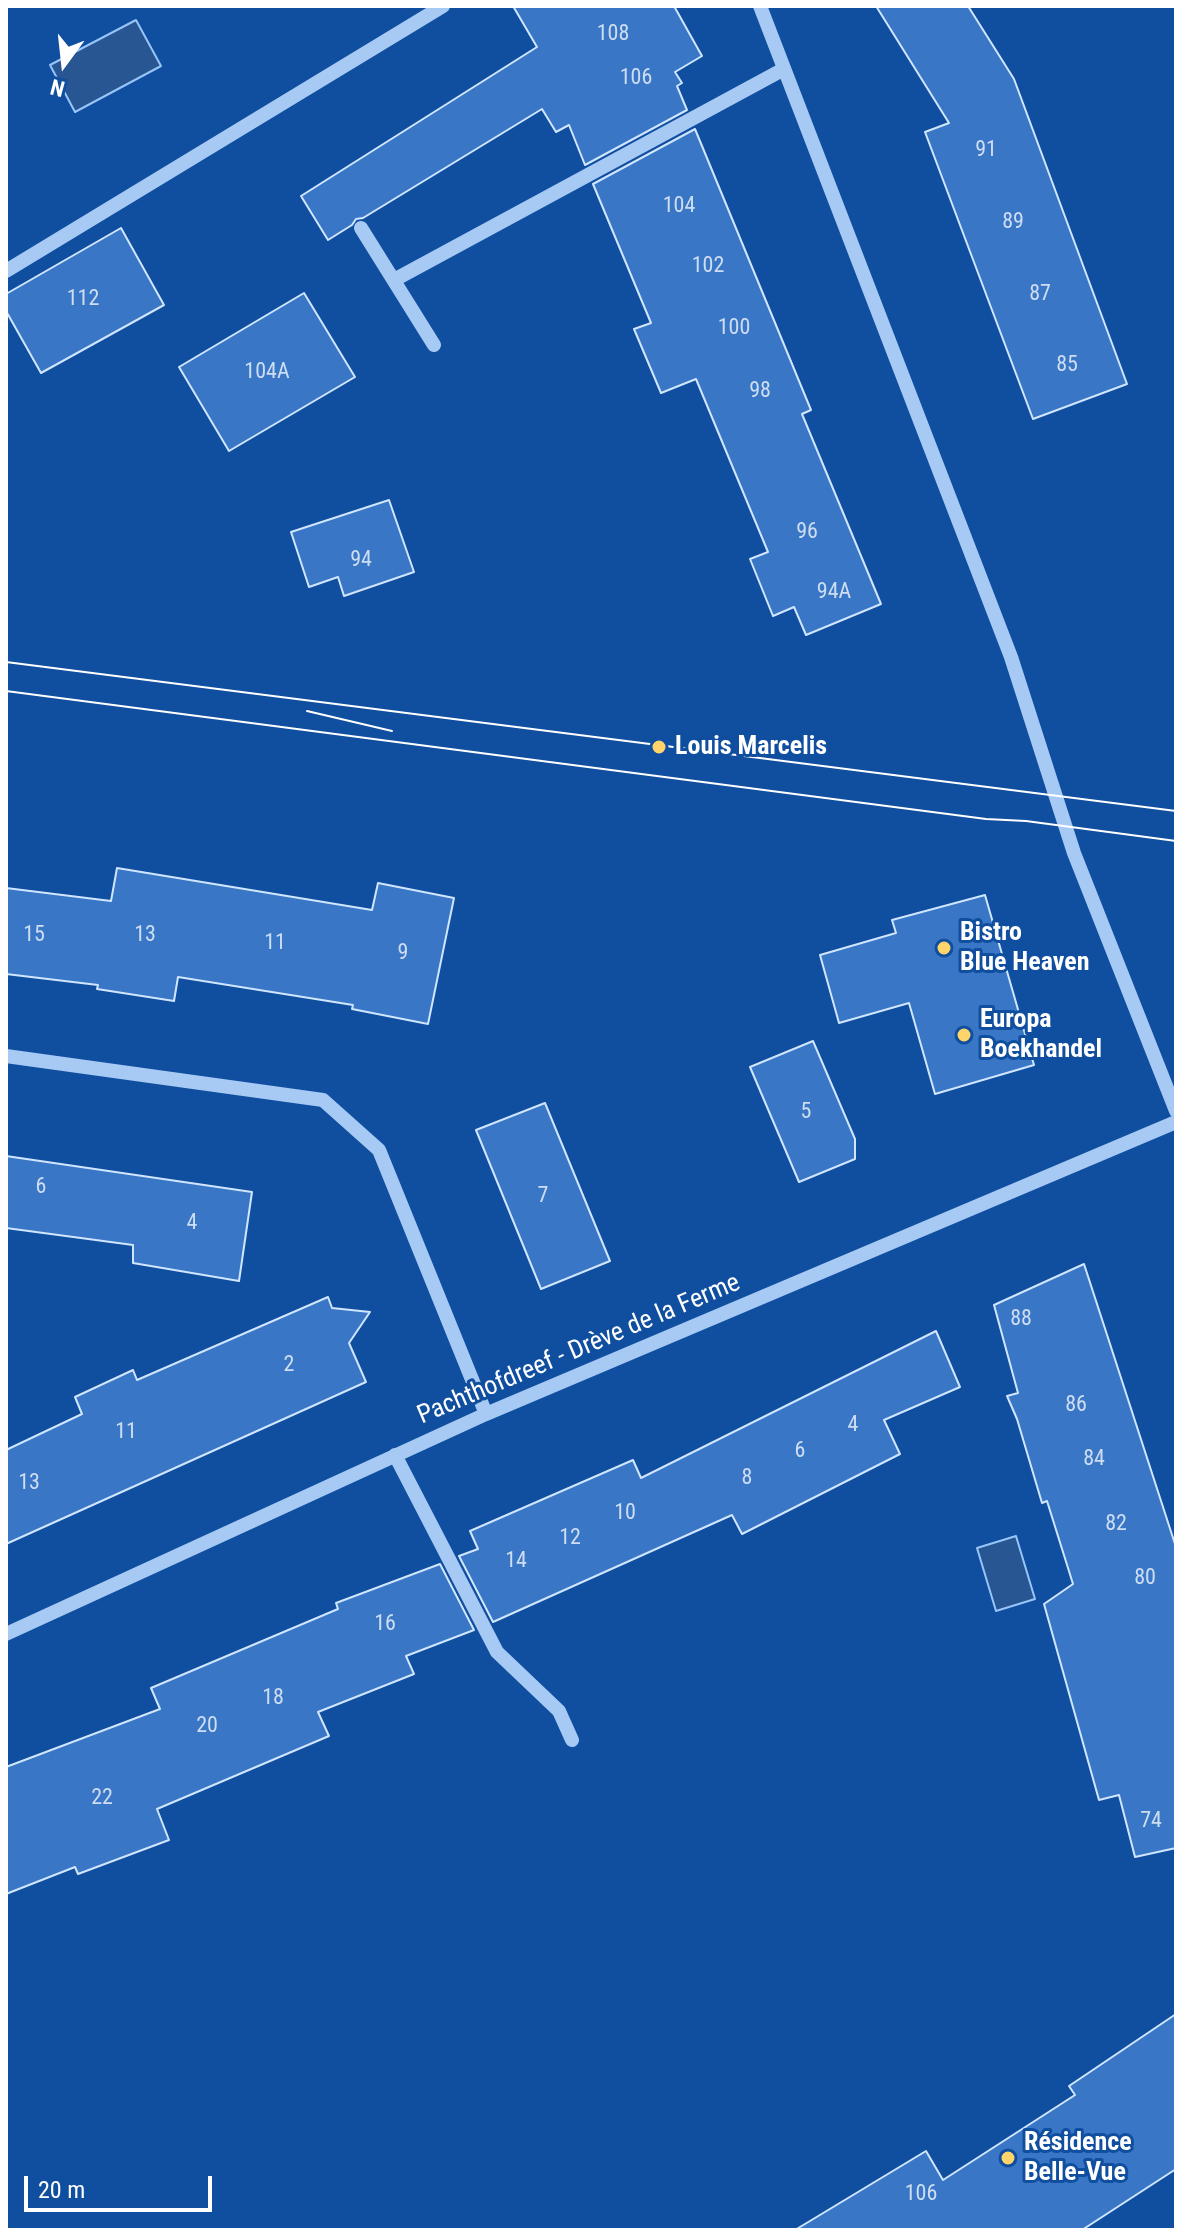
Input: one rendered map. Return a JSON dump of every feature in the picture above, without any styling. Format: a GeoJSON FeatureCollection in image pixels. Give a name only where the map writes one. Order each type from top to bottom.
{"type":"FeatureCollection","features":[{"type":"Feature","properties":{"kind":"street"},"geometry":{"type":"LineString","coordinates":[[6,271],[443,6]]}},
{"type":"Feature","properties":{"kind":"street"},"geometry":{"type":"LineString","coordinates":[[760,6],[1011,657],[1074,853],[1176,1111]]}},
{"type":"Feature","properties":{"kind":"street"},"geometry":{"type":"LineString","coordinates":[[394,280],[784,69]]}},
{"type":"Feature","properties":{"kind":"street"},"geometry":{"type":"LineString","coordinates":[[361,228],[434,345]]}},
{"type":"Feature","properties":{"kind":"street"},"geometry":{"type":"LineString","coordinates":[[6,1056],[323,1100],[379,1150],[486,1414]]}},
{"type":"Feature","properties":{"kind":"street","name":"Pachthofdreef - Drève de la Ferme"},"geometry":{"type":"LineString","coordinates":[[6,1634],[486,1414],[1176,1122]]}},
{"type":"Feature","properties":{"kind":"street"},"geometry":{"type":"LineString","coordinates":[[395,1455],[497,1652],[559,1711],[572,1740]]}},
{"type":"Feature","properties":{"kind":"water"},"geometry":{"type":"Polygon","coordinates":[[[136,20],[161,66],[75,112],[50,65],[136,20]]]}},
{"type":"Feature","properties":{"kind":"water"},"geometry":{"type":"Polygon","coordinates":[[[1016,1536],[1035,1599],[996,1611],[977,1548],[1016,1536]]]}},
{"type":"Feature","properties":{"kind":"building"},"geometry":{"type":"Polygon","coordinates":[[[513,6],[674,6],[702,56],[675,72],[682,83],[677,86],[687,110],[585,165],[569,125],[556,132],[542,109],[363,218],[356,219],[328,240],[301,196],[537,47],[513,6]]]}},
{"type":"Feature","properties":{"kind":"building"},"geometry":{"type":"Polygon","coordinates":[[[876,6],[968,6],[1014,79],[1127,384],[1033,419],[925,132],[949,123],[876,6]]]}},
{"type":"Feature","properties":{"kind":"building"},"geometry":{"type":"Polygon","coordinates":[[[695,129],[811,410],[802,414],[881,604],[806,635],[794,607],[773,616],[750,559],[768,552],[696,379],[661,393],[634,329],[651,323],[593,184],[695,129]]]}},
{"type":"Feature","properties":{"kind":"building"},"geometry":{"type":"Polygon","coordinates":[[[121,228],[164,305],[41,373],[6,311],[6,294],[121,228]]]}},
{"type":"Feature","properties":{"kind":"building"},"geometry":{"type":"Polygon","coordinates":[[[304,293],[355,377],[229,451],[179,367],[304,293]]]}},
{"type":"Feature","properties":{"kind":"building"},"geometry":{"type":"Polygon","coordinates":[[[389,500],[414,572],[344,596],[338,577],[309,587],[291,532],[389,500]]]}},
{"type":"Feature","properties":{"kind":"building"},"geometry":{"type":"Polygon","coordinates":[[[117,868],[372,910],[378,883],[454,898],[428,1024],[352,1009],[353,1005],[178,977],[174,1001],[97,989],[98,985],[6,974],[6,888],[111,901],[117,868]]]}},
{"type":"Feature","properties":{"kind":"building"},"geometry":{"type":"Polygon","coordinates":[[[985,895],[1034,1065],[935,1094],[909,1003],[839,1023],[820,955],[896,933],[892,920],[985,895]]]}},
{"type":"Feature","properties":{"kind":"building"},"geometry":{"type":"Polygon","coordinates":[[[813,1041],[855,1139],[855,1159],[799,1182],[750,1067],[813,1041]]]}},
{"type":"Feature","properties":{"kind":"building"},"geometry":{"type":"Polygon","coordinates":[[[545,1103],[610,1261],[541,1289],[476,1130],[545,1103]]]}},
{"type":"Feature","properties":{"kind":"building"},"geometry":{"type":"Polygon","coordinates":[[[6,1156],[252,1192],[239,1281],[133,1263],[133,1245],[6,1228],[6,1156]]]}},
{"type":"Feature","properties":{"kind":"building"},"geometry":{"type":"Polygon","coordinates":[[[1084,1264],[1176,1547],[1176,1848],[1135,1857],[1119,1795],[1099,1800],[1044,1604],[1073,1584],[1047,1501],[1042,1503],[1007,1396],[1018,1393],[994,1305],[1084,1264]]]}},
{"type":"Feature","properties":{"kind":"building"},"geometry":{"type":"Polygon","coordinates":[[[328,1297],[332,1308],[370,1312],[349,1343],[366,1382],[6,1544],[6,1450],[82,1414],[75,1397],[133,1370],[137,1380],[328,1297]]]}},
{"type":"Feature","properties":{"kind":"building"},"geometry":{"type":"Polygon","coordinates":[[[936,1331],[960,1387],[884,1420],[900,1454],[742,1534],[732,1515],[493,1622],[459,1556],[478,1549],[470,1531],[633,1460],[641,1478],[936,1331]]]}},
{"type":"Feature","properties":{"kind":"building"},"geometry":{"type":"Polygon","coordinates":[[[440,1564],[474,1630],[406,1656],[414,1674],[318,1712],[329,1736],[157,1809],[169,1840],[78,1874],[75,1867],[6,1894],[6,1767],[160,1709],[151,1688],[338,1609],[336,1603],[440,1564]]]}},
{"type":"Feature","properties":{"kind":"building"},"geometry":{"type":"Polygon","coordinates":[[[1176,2014],[1176,2169],[1082,2230],[795,2230],[926,2151],[943,2180],[1075,2095],[1069,2086],[1176,2014]]]}},
{"type":"Feature","properties":{"kind":"tram line"},"geometry":{"type":"LineString","coordinates":[[6,662],[1176,811]]}},
{"type":"Feature","properties":{"kind":"tram line"},"geometry":{"type":"LineString","coordinates":[[6,691],[1176,841]]}},
{"type":"Feature","properties":{"kind":"tram line"},"geometry":{"type":"LineString","coordinates":[[307,711],[392,731]]}},
{"type":"Feature","properties":{"kind":"place","name":"Louis Marcelis"},"geometry":{"type":"Point","coordinates":[659,747]}},
{"type":"Feature","properties":{"kind":"place","name":"Bistro Blue Heaven"},"geometry":{"type":"Point","coordinates":[944,948]}},
{"type":"Feature","properties":{"kind":"place","name":"Europa Boekhandel"},"geometry":{"type":"Point","coordinates":[964,1035]}},
{"type":"Feature","properties":{"kind":"place","name":"Résidence Belle-Vue"},"geometry":{"type":"Point","coordinates":[1008,2158]}}]}
